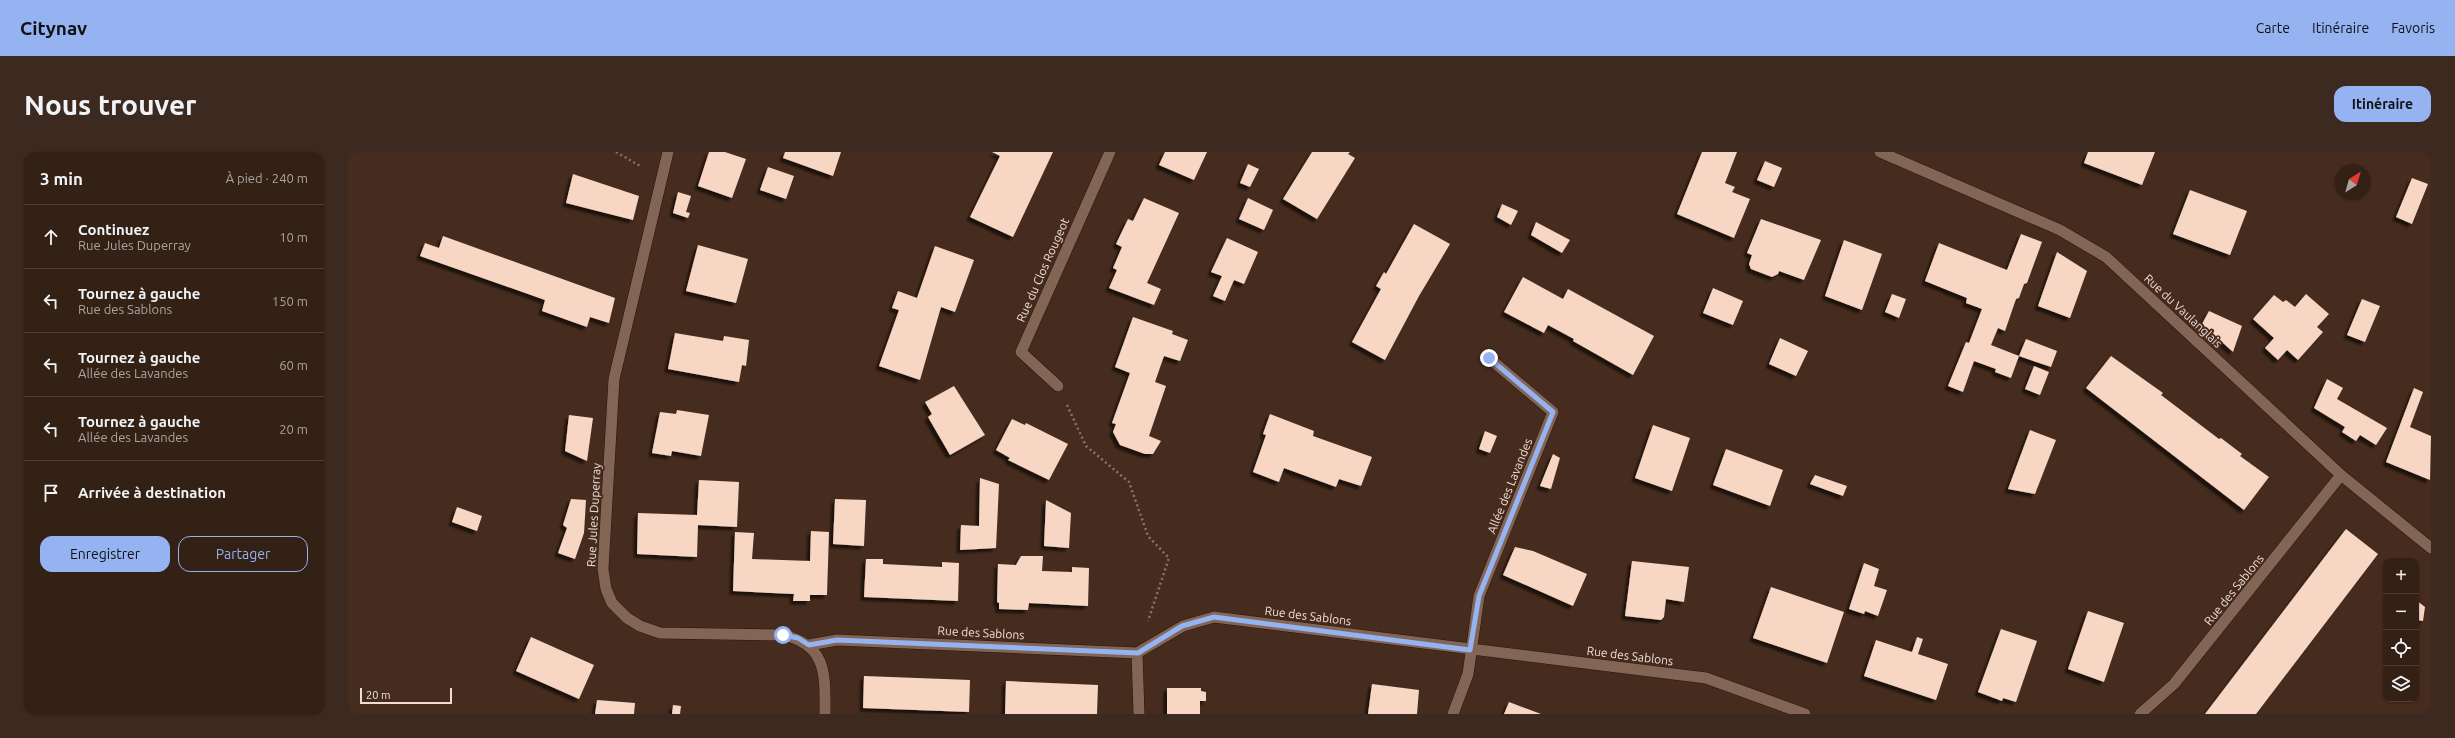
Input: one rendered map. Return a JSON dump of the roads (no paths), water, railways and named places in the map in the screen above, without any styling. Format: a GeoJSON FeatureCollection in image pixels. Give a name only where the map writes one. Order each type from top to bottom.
{"type":"FeatureCollection","features":[{"type":"Feature","properties":{"kind":"street","name":"Rue Jules Duperray"},"geometry":{"type":"LineString","coordinates":[[668,152],[614,379],[603,569],[606,589],[612,603],[627,618],[640,626],[660,633],[783,635],[798,638],[809,645]]}},
{"type":"Feature","properties":{"kind":"street","name":"Rue du Clos Rougeot"},"geometry":{"type":"LineString","coordinates":[[1058,386],[1021,352],[1110,152]]}},
{"type":"Feature","properties":{"kind":"street","name":"Rue du Vaulanglais"},"geometry":{"type":"LineString","coordinates":[[1880,152],[2060,230],[2106,257],[2341,475],[2431,548]]}},
{"type":"Feature","properties":{"kind":"street","name":"Allée des Lavandes"},"geometry":{"type":"LineString","coordinates":[[1470,650],[1479,596],[1553,412],[1489,358]]}},
{"type":"Feature","properties":{"kind":"street","name":"Rue des Sablons"},"geometry":{"type":"LineString","coordinates":[[2140,714],[2174,684],[2341,475]]}},
{"type":"Feature","properties":{"kind":"street","name":"Rue des Sablons"},"geometry":{"type":"LineString","coordinates":[[809,645],[837,640],[1138,653],[1182,626],[1214,617],[1470,650],[1706,678],[1805,714]]}},
{"type":"Feature","properties":{"kind":"street"},"geometry":{"type":"LineString","coordinates":[[809,645],[818,657],[824,670],[825,714]]}},
{"type":"Feature","properties":{"kind":"street"},"geometry":{"type":"LineString","coordinates":[[1453,714],[1468,674],[1470,650]]}},
{"type":"Feature","properties":{"kind":"street"},"geometry":{"type":"LineString","coordinates":[[1138,653],[1139,714]]}}]}
